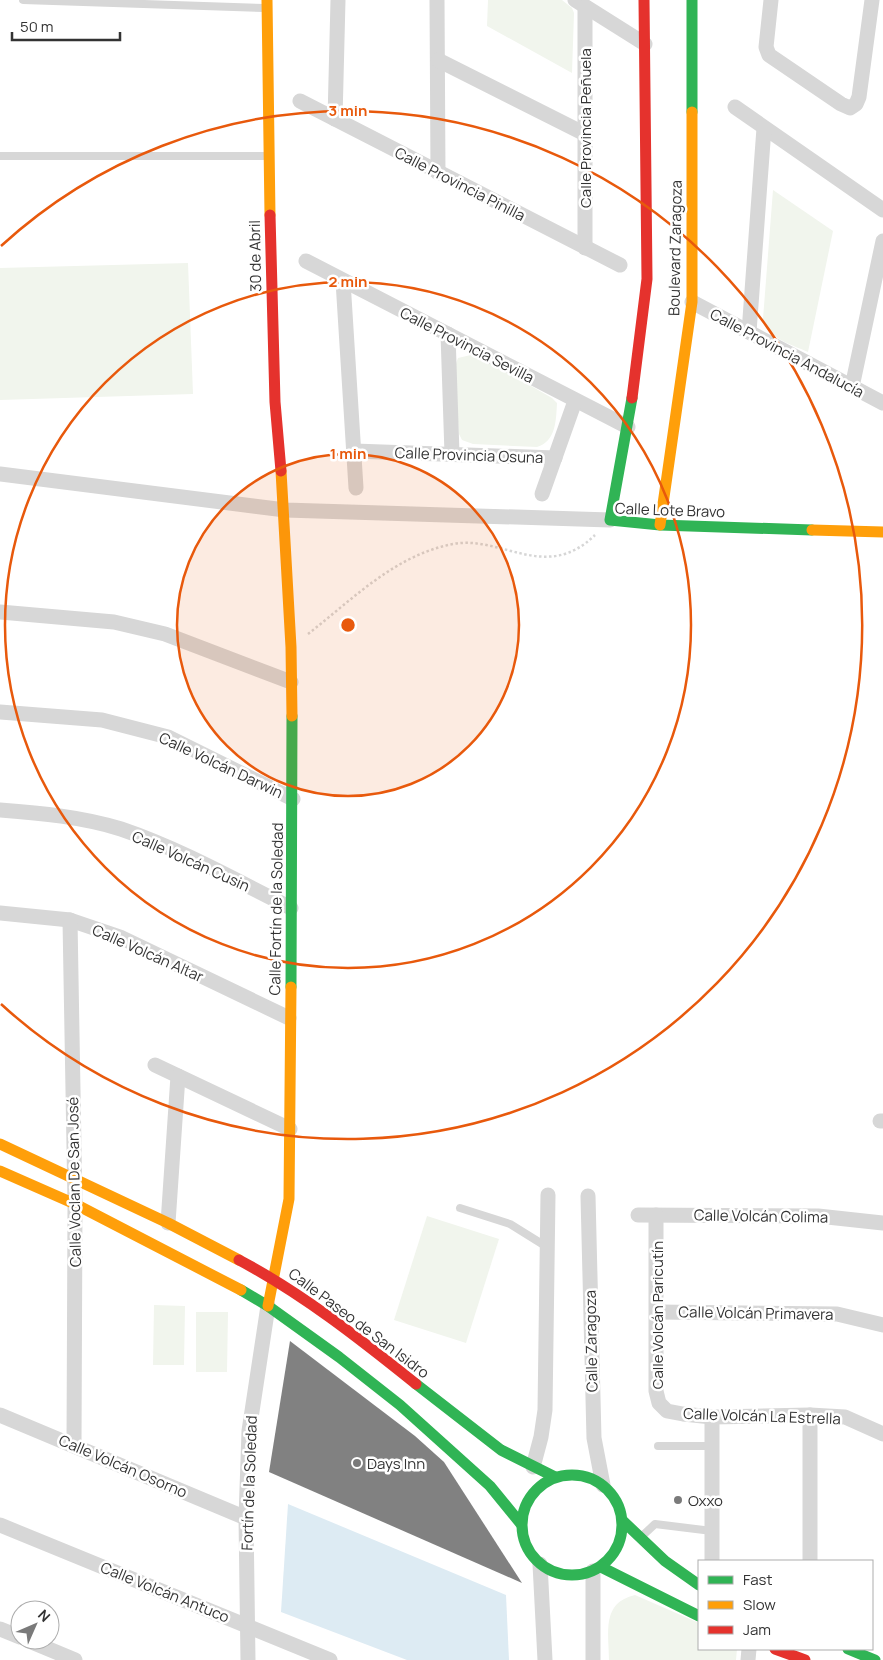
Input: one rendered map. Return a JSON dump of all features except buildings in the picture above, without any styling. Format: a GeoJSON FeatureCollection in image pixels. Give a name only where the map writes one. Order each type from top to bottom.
{"type":"FeatureCollection","features":[{"type":"Feature","properties":{"kind":"street"},"geometry":{"type":"LineString","coordinates":[[335,119],[338,0]]}},
{"type":"Feature","properties":{"kind":"street"},"geometry":{"type":"LineString","coordinates":[[437,0],[438,173]]}},
{"type":"Feature","properties":{"kind":"street","name":"Boulevard Zaragoza"},"geometry":{"type":"LineString","coordinates":[[610,520],[628,428],[647,279],[644,0]]}},
{"type":"Feature","properties":{"kind":"street","name":"Boulevard Zaragoza"},"geometry":{"type":"LineString","coordinates":[[660,525],[692,302],[692,0]]}},
{"type":"Feature","properties":{"kind":"street"},"geometry":{"type":"LineString","coordinates":[[771,0],[766,47],[769,55],[841,104],[850,108],[856,104],[859,97],[872,0]]}},
{"type":"Feature","properties":{"kind":"street","name":"30 de Abril"},"geometry":{"type":"LineString","coordinates":[[267,4],[275,402],[284,510]]}},
{"type":"Feature","properties":{"kind":"street"},"geometry":{"type":"LineString","coordinates":[[580,4],[645,44]]}},
{"type":"Feature","properties":{"kind":"street","name":"Calle Provincia Peñuela"},"geometry":{"type":"LineString","coordinates":[[580,4],[585,134],[585,248]]}},
{"type":"Feature","properties":{"kind":"street"},"geometry":{"type":"LineString","coordinates":[[438,60],[585,134]]}},
{"type":"Feature","properties":{"kind":"street","name":"Calle Provincia Pinilla"},"geometry":{"type":"LineString","coordinates":[[300,101],[620,265]]}},
{"type":"Feature","properties":{"kind":"street"},"geometry":{"type":"LineString","coordinates":[[735,107],[883,210]]}},
{"type":"Feature","properties":{"kind":"street"},"geometry":{"type":"LineString","coordinates":[[748,332],[764,128]]}},
{"type":"Feature","properties":{"kind":"street"},"geometry":{"type":"LineString","coordinates":[[852,387],[883,241]]}},
{"type":"Feature","properties":{"kind":"street","name":"Calle Provincia Sevilla"},"geometry":{"type":"LineString","coordinates":[[306,261],[628,428]]}},
{"type":"Feature","properties":{"kind":"street"},"geometry":{"type":"LineString","coordinates":[[343,281],[356,488]]}},
{"type":"Feature","properties":{"kind":"street","name":"Calle Provincia Andalucía"},"geometry":{"type":"LineString","coordinates":[[692,302],[883,404]]}},
{"type":"Feature","properties":{"kind":"street"},"geometry":{"type":"LineString","coordinates":[[448,334],[452,454]]}},
{"type":"Feature","properties":{"kind":"street"},"geometry":{"type":"LineString","coordinates":[[542,494],[575,401]]}},
{"type":"Feature","properties":{"kind":"street","name":"Calle Provincia Osuna"},"geometry":{"type":"LineString","coordinates":[[354,450],[555,458]]}},
{"type":"Feature","properties":{"kind":"street"},"geometry":{"type":"LineString","coordinates":[[0,474],[284,510],[610,520]]}},
{"type":"Feature","properties":{"kind":"street","name":"Calle Fortín de la Soledad"},"geometry":{"type":"LineString","coordinates":[[268,1306],[275,1279],[288,1199],[290,1129],[289,1018],[293,799],[291,647],[284,510]]}},
{"type":"Feature","properties":{"kind":"street","name":"Calle Lote Bravo"},"geometry":{"type":"LineString","coordinates":[[610,520],[660,525],[883,532]]}},
{"type":"Feature","properties":{"kind":"street"},"geometry":{"type":"LineString","coordinates":[[0,612],[97,620],[165,634],[291,682]]}},
{"type":"Feature","properties":{"kind":"street","name":"Calle Volcán Darwin"},"geometry":{"type":"LineString","coordinates":[[0,712],[102,720],[168,737],[293,799]]}},
{"type":"Feature","properties":{"kind":"street","name":"Calle Volcán Cusin"},"geometry":{"type":"LineString","coordinates":[[0,810],[46,814],[119,829],[185,855],[291,908]]}},
{"type":"Feature","properties":{"kind":"street","name":"Calle Volcán Altar"},"geometry":{"type":"LineString","coordinates":[[0,913],[70,920],[120,936],[289,1018]]}},
{"type":"Feature","properties":{"kind":"street","name":"Calle Voclan De San José"},"geometry":{"type":"LineString","coordinates":[[70,920],[75,1204],[74,1445]]}},
{"type":"Feature","properties":{"kind":"street"},"geometry":{"type":"LineString","coordinates":[[155,1065],[290,1129]]}},
{"type":"Feature","properties":{"kind":"street"},"geometry":{"type":"LineString","coordinates":[[168,1223],[178,1076]]}},
{"type":"Feature","properties":{"kind":"street","name":"Calle Paseo de San Isidro"},"geometry":{"type":"LineString","coordinates":[[0,1144],[168,1223],[275,1279],[358,1338],[474,1431],[501,1450],[554,1477]]}},
{"type":"Feature","properties":{"kind":"street"},"geometry":{"type":"LineString","coordinates":[[0,1171],[75,1204],[208,1272],[268,1306],[339,1356],[400,1405],[490,1486],[521,1524]]}},
{"type":"Feature","properties":{"kind":"street"},"geometry":{"type":"LineString","coordinates":[[533,1467],[541,1437],[545,1410],[548,1195]]}},
{"type":"Feature","properties":{"kind":"street","name":"Calle Zaragoza"},"geometry":{"type":"LineString","coordinates":[[588,1196],[594,1438],[604,1485]]}},
{"type":"Feature","properties":{"kind":"street","name":"Calle Volcán Colima"},"geometry":{"type":"LineString","coordinates":[[638,1215],[818,1216],[883,1223]]}},
{"type":"Feature","properties":{"kind":"street","name":"Calle Volcán Paricutín"},"geometry":{"type":"LineString","coordinates":[[656,1215],[656,1391],[659,1402],[667,1412]]}},
{"type":"Feature","properties":{"kind":"street","name":"Fortín de la Soledad"},"geometry":{"type":"LineString","coordinates":[[248,1660],[246,1625],[246,1518],[250,1431],[268,1306]]}},
{"type":"Feature","properties":{"kind":"street","name":"Calle Volcán Primavera"},"geometry":{"type":"LineString","coordinates":[[657,1312],[837,1314],[883,1325]]}},
{"type":"Feature","properties":{"kind":"street","name":"Calle Volcán La Estrella"},"geometry":{"type":"LineString","coordinates":[[667,1412],[712,1417],[810,1415],[845,1418],[883,1434]]}},
{"type":"Feature","properties":{"kind":"street","name":"Calle Volcán Osorno"},"geometry":{"type":"LineString","coordinates":[[0,1415],[246,1518]]}},
{"type":"Feature","properties":{"kind":"street"},"geometry":{"type":"LineString","coordinates":[[810,1415],[810,1560]]}},
{"type":"Feature","properties":{"kind":"street"},"geometry":{"type":"LineString","coordinates":[[712,1417],[712,1560]]}},
{"type":"Feature","properties":{"kind":"street"},"geometry":{"type":"LineString","coordinates":[[572,1474],[588,1477],[604,1485],[617,1501],[622,1521],[621,1538],[613,1554],[597,1569],[575,1576],[556,1573],[540,1564],[526,1546],[521,1524],[523,1509],[530,1495],[541,1484],[554,1477],[572,1474]]}},
{"type":"Feature","properties":{"kind":"street"},"geometry":{"type":"LineString","coordinates":[[622,1521],[665,1561],[698,1584]]}},
{"type":"Feature","properties":{"kind":"street","name":"Calle Volcán Antuco"},"geometry":{"type":"LineString","coordinates":[[0,1525],[330,1660]]}},
{"type":"Feature","properties":{"kind":"street"},"geometry":{"type":"LineString","coordinates":[[540,1564],[545,1660]]}},
{"type":"Feature","properties":{"kind":"street"},"geometry":{"type":"LineString","coordinates":[[597,1569],[698,1616]]}},
{"type":"Feature","properties":{"kind":"street"},"geometry":{"type":"LineString","coordinates":[[593,1660],[597,1569]]}},
{"type":"Feature","properties":{"kind":"street"},"geometry":{"type":"LineString","coordinates":[[51,1650],[75,1660]]}},
{"type":"Feature","properties":{"kind":"street"},"geometry":{"type":"LineString","coordinates":[[778,1650],[805,1660]]}},
{"type":"Feature","properties":{"kind":"street"},"geometry":{"type":"LineString","coordinates":[[850,1650],[875,1660]]}},
{"type":"Feature","properties":{"kind":"lane"},"geometry":{"type":"LineString","coordinates":[[22,0],[267,4]]}},
{"type":"Feature","properties":{"kind":"lane"},"geometry":{"type":"LineString","coordinates":[[0,156],[269,156]]}},
{"type":"Feature","properties":{"kind":"lane"},"geometry":{"type":"LineString","coordinates":[[460,1208],[510,1224],[547,1247]]}},
{"type":"Feature","properties":{"kind":"lane"},"geometry":{"type":"LineString","coordinates":[[658,1446],[712,1446]]}},
{"type":"Feature","properties":{"kind":"lane"},"geometry":{"type":"LineString","coordinates":[[640,1538],[655,1524],[712,1531]]}},
{"type":"Feature","properties":{"kind":"path","name":"Calle Lote Bravo"},"geometry":{"type":"LineString","coordinates":[[291,647],[393,567],[423,552],[454,544],[474,544],[530,556],[550,556],[574,550],[591,539],[610,520]]}},
{"type":"Feature","properties":{"kind":"shaded area"},"geometry":{"type":"Polygon","coordinates":[[[488,0],[562,0],[572,8],[574,13],[572,73],[487,26],[488,0]]]}},
{"type":"Feature","properties":{"kind":"shaded area"},"geometry":{"type":"Polygon","coordinates":[[[773,190],[833,231],[808,352],[775,336],[766,326],[763,319],[773,190]]]}},
{"type":"Feature","properties":{"kind":"shaded area"},"geometry":{"type":"Polygon","coordinates":[[[188,263],[193,394],[0,400],[0,268],[188,263]]]}},
{"type":"Feature","properties":{"kind":"shaded area"},"geometry":{"type":"Polygon","coordinates":[[[475,354],[552,398],[557,403],[554,430],[548,440],[537,447],[473,444],[462,440],[459,434],[454,369],[458,358],[475,354]]]}},
{"type":"Feature","properties":{"kind":"shaded area"},"geometry":{"type":"Polygon","coordinates":[[[427,1216],[499,1239],[466,1343],[394,1320],[427,1216]]]}},
{"type":"Feature","properties":{"kind":"shaded area"},"geometry":{"type":"Polygon","coordinates":[[[154,1305],[185,1306],[184,1365],[153,1365],[154,1305]]]}},
{"type":"Feature","properties":{"kind":"shaded area"},"geometry":{"type":"Polygon","coordinates":[[[196,1312],[228,1312],[227,1372],[196,1372],[196,1312]]]}},
{"type":"Feature","properties":{"kind":"shaded area"},"geometry":{"type":"Polygon","coordinates":[[[288,1504],[506,1595],[509,1660],[407,1660],[281,1612],[288,1504]]]}},
{"type":"Feature","properties":{"kind":"shaded area"},"geometry":{"type":"Polygon","coordinates":[[[635,1595],[698,1623],[698,1650],[737,1650],[736,1660],[609,1660],[609,1620],[617,1605],[624,1599],[635,1595]]]}},
{"type":"Feature","properties":{"kind":"traffic: fast"},"geometry":{"type":"LineString","coordinates":[[692,0],[692,112]]}},
{"type":"Feature","properties":{"kind":"traffic: fast"},"geometry":{"type":"LineString","coordinates":[[632,398],[610,520],[660,525],[812,530]]}},
{"type":"Feature","properties":{"kind":"traffic: fast"},"geometry":{"type":"LineString","coordinates":[[291,987],[292,716]]}},
{"type":"Feature","properties":{"kind":"traffic: fast"},"geometry":{"type":"LineString","coordinates":[[241,1290],[268,1306],[339,1357],[400,1405],[490,1486],[521,1524]]}},
{"type":"Feature","properties":{"kind":"traffic: fast"},"geometry":{"type":"LineString","coordinates":[[416,1384],[501,1450],[555,1477]]}},
{"type":"Feature","properties":{"kind":"traffic: fast"},"geometry":{"type":"LineString","coordinates":[[572,1475],[591,1478],[608,1489],[619,1506],[622,1525],[619,1544],[608,1561],[591,1572],[572,1575],[553,1572],[536,1561],[525,1544],[522,1525],[525,1506],[536,1489],[553,1478],[572,1475]]}},
{"type":"Feature","properties":{"kind":"traffic: fast"},"geometry":{"type":"LineString","coordinates":[[623,1521],[665,1561],[698,1584]]}},
{"type":"Feature","properties":{"kind":"traffic: fast"},"geometry":{"type":"LineString","coordinates":[[601,1567],[698,1616]]}},
{"type":"Feature","properties":{"kind":"traffic: fast"},"geometry":{"type":"LineString","coordinates":[[850,1650],[875,1660]]}},
{"type":"Feature","properties":{"kind":"traffic: slow"},"geometry":{"type":"LineString","coordinates":[[267,0],[270,215]]}},
{"type":"Feature","properties":{"kind":"traffic: slow"},"geometry":{"type":"LineString","coordinates":[[660,525],[692,302],[692,112]]}},
{"type":"Feature","properties":{"kind":"traffic: slow"},"geometry":{"type":"LineString","coordinates":[[281,471],[291,647],[292,716]]}},
{"type":"Feature","properties":{"kind":"traffic: slow"},"geometry":{"type":"LineString","coordinates":[[812,530],[883,532]]}},
{"type":"Feature","properties":{"kind":"traffic: slow"},"geometry":{"type":"LineString","coordinates":[[268,1306],[289,1199],[291,987]]}},
{"type":"Feature","properties":{"kind":"traffic: slow"},"geometry":{"type":"LineString","coordinates":[[0,1144],[168,1223],[239,1260]]}},
{"type":"Feature","properties":{"kind":"traffic: slow"},"geometry":{"type":"LineString","coordinates":[[0,1171],[75,1204],[241,1290]]}},
{"type":"Feature","properties":{"kind":"traffic: jam"},"geometry":{"type":"LineString","coordinates":[[632,398],[647,279],[644,0]]}},
{"type":"Feature","properties":{"kind":"traffic: jam"},"geometry":{"type":"LineString","coordinates":[[270,215],[275,402],[281,471]]}},
{"type":"Feature","properties":{"kind":"traffic: jam"},"geometry":{"type":"LineString","coordinates":[[239,1260],[308,1302],[416,1384]]}},
{"type":"Feature","properties":{"kind":"traffic: jam"},"geometry":{"type":"LineString","coordinates":[[778,1650],[805,1660]]}},
{"type":"Feature","properties":{"kind":"place","name":"Days Inn"},"geometry":{"type":"Point","coordinates":[357,1463]}},
{"type":"Feature","properties":{"kind":"place","name":"Oxxo"},"geometry":{"type":"Point","coordinates":[678,1500]}}]}
